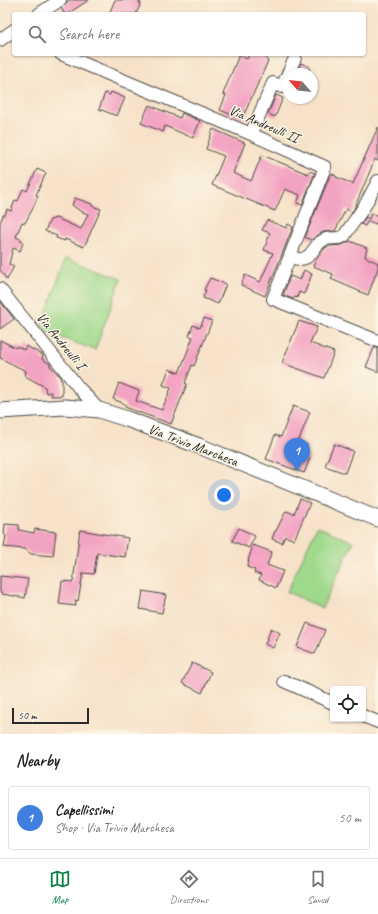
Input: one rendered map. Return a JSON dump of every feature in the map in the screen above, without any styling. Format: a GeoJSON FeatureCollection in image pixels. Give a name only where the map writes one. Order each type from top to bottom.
{"type":"FeatureCollection","features":[{"type":"Feature","properties":{"kind":"street"},"geometry":{"type":"LineString","coordinates":[[41,12],[60,0]]}},
{"type":"Feature","properties":{"kind":"street"},"geometry":{"type":"LineString","coordinates":[[0,40],[12,33]]}},
{"type":"Feature","properties":{"kind":"street","name":"Via Andreulli II"},"geometry":{"type":"LineString","coordinates":[[66,56],[251,134],[325,167],[273,299],[378,341]]}},
{"type":"Feature","properties":{"kind":"street"},"geometry":{"type":"LineString","coordinates":[[251,134],[272,83],[282,87],[295,58]]}},
{"type":"Feature","properties":{"kind":"street"},"geometry":{"type":"LineString","coordinates":[[290,257],[297,259],[307,258],[326,239],[341,239],[367,201],[378,181]]}},
{"type":"Feature","properties":{"kind":"street","name":"Via Andreulli I"},"geometry":{"type":"LineString","coordinates":[[0,289],[99,410]]}},
{"type":"Feature","properties":{"kind":"street","name":"Via Trivio Marchesa"},"geometry":{"type":"LineString","coordinates":[[0,411],[65,407],[99,410],[128,419],[192,444],[378,519]]}},
{"type":"Feature","properties":{"kind":"street"},"geometry":{"type":"LineString","coordinates":[[284,681],[330,701]]}},
{"type":"Feature","properties":{"kind":"street"},"geometry":{"type":"LineString","coordinates":[[366,717],[378,722]]}},
{"type":"Feature","properties":{"kind":"green space"},"geometry":{"type":"Polygon","coordinates":[[[66,258],[121,279],[95,350],[40,330],[66,258]]]}},
{"type":"Feature","properties":{"kind":"green space"},"geometry":{"type":"Polygon","coordinates":[[[317,526],[353,542],[322,608],[287,592],[317,526]]]}},
{"type":"Feature","properties":{"kind":"building"},"geometry":{"type":"Polygon","coordinates":[[[69,0],[89,0],[70,12],[64,12],[61,8],[69,0]]]}},
{"type":"Feature","properties":{"kind":"building"},"geometry":{"type":"Polygon","coordinates":[[[115,0],[140,0],[139,3],[141,3],[137,12],[110,12],[115,0]]]}},
{"type":"Feature","properties":{"kind":"building"},"geometry":{"type":"Polygon","coordinates":[[[239,56],[247,59],[248,56],[267,56],[266,59],[268,61],[242,119],[220,110],[226,95],[223,94],[239,56]]]}},
{"type":"Feature","properties":{"kind":"building"},"geometry":{"type":"Polygon","coordinates":[[[301,63],[310,67],[310,68],[299,68],[301,63]]]}},
{"type":"Feature","properties":{"kind":"building"},"geometry":{"type":"Polygon","coordinates":[[[111,92],[125,98],[117,116],[99,109],[105,93],[110,95],[111,92]]]}},
{"type":"Feature","properties":{"kind":"building"},"geometry":{"type":"Polygon","coordinates":[[[276,95],[282,98],[275,117],[268,114],[276,95]]]}},
{"type":"Feature","properties":{"kind":"building"},"geometry":{"type":"Polygon","coordinates":[[[149,105],[180,118],[182,113],[200,121],[193,138],[165,126],[163,132],[141,123],[149,105]]]}},
{"type":"Feature","properties":{"kind":"building"},"geometry":{"type":"Polygon","coordinates":[[[378,127],[378,161],[375,159],[354,209],[352,212],[346,209],[335,231],[323,232],[311,240],[305,237],[331,173],[336,177],[353,184],[378,127]]]}},
{"type":"Feature","properties":{"kind":"building"},"geometry":{"type":"Polygon","coordinates":[[[213,129],[245,143],[233,173],[251,181],[262,155],[308,174],[309,171],[315,173],[302,205],[297,203],[300,195],[285,189],[275,211],[212,185],[224,156],[206,149],[213,129]]]}},
{"type":"Feature","properties":{"kind":"building"},"geometry":{"type":"Polygon","coordinates":[[[37,169],[46,173],[36,195],[38,196],[32,210],[25,223],[22,222],[16,237],[22,240],[21,242],[23,243],[20,251],[13,248],[9,264],[14,266],[7,280],[0,270],[0,223],[7,209],[11,211],[15,200],[18,201],[23,189],[27,191],[37,169]]]}},
{"type":"Feature","properties":{"kind":"building"},"geometry":{"type":"Polygon","coordinates":[[[75,198],[101,209],[84,247],[65,239],[65,241],[56,238],[57,236],[45,231],[50,220],[56,218],[81,229],[88,214],[80,211],[72,205],[75,198]]]}},
{"type":"Feature","properties":{"kind":"building"},"geometry":{"type":"Polygon","coordinates":[[[371,213],[378,216],[376,224],[368,221],[365,226],[361,224],[366,217],[369,219],[371,213]]]}},
{"type":"Feature","properties":{"kind":"building"},"geometry":{"type":"Polygon","coordinates":[[[267,220],[286,228],[288,224],[293,227],[265,296],[241,285],[245,275],[260,282],[273,253],[264,250],[270,233],[262,230],[267,220]]]}},
{"type":"Feature","properties":{"kind":"building"},"geometry":{"type":"Polygon","coordinates":[[[350,241],[367,248],[365,257],[378,263],[378,268],[368,295],[331,279],[333,274],[313,266],[325,248],[342,245],[350,241]]]}},
{"type":"Feature","properties":{"kind":"building"},"geometry":{"type":"Polygon","coordinates":[[[304,270],[312,274],[304,294],[299,292],[297,298],[295,297],[293,299],[283,295],[290,276],[300,280],[304,270]]]}},
{"type":"Feature","properties":{"kind":"building"},"geometry":{"type":"Polygon","coordinates":[[[210,278],[226,284],[218,304],[203,298],[206,290],[204,290],[210,278]]]}},
{"type":"Feature","properties":{"kind":"building"},"geometry":{"type":"Polygon","coordinates":[[[0,301],[14,319],[0,329],[0,301]]]}},
{"type":"Feature","properties":{"kind":"building"},"geometry":{"type":"Polygon","coordinates":[[[204,318],[212,321],[194,366],[192,365],[185,383],[187,384],[171,424],[125,407],[125,404],[113,399],[119,383],[139,391],[136,401],[162,410],[171,388],[163,385],[169,369],[179,373],[193,337],[189,336],[193,325],[200,328],[204,318]]]}},
{"type":"Feature","properties":{"kind":"building"},"geometry":{"type":"Polygon","coordinates":[[[299,321],[317,327],[310,343],[334,352],[324,378],[282,363],[299,321]]]}},
{"type":"Feature","properties":{"kind":"building"},"geometry":{"type":"Polygon","coordinates":[[[0,340],[16,348],[17,346],[24,350],[26,346],[43,355],[42,359],[50,364],[50,366],[61,377],[62,396],[51,396],[51,392],[46,393],[45,387],[25,376],[26,371],[0,358],[0,340]]]}},
{"type":"Feature","properties":{"kind":"building"},"geometry":{"type":"Polygon","coordinates":[[[374,348],[378,348],[378,372],[366,367],[374,348]]]}},
{"type":"Feature","properties":{"kind":"building"},"geometry":{"type":"Polygon","coordinates":[[[293,406],[310,412],[298,442],[307,445],[303,455],[310,458],[304,473],[266,459],[275,435],[281,437],[293,406]]]}},
{"type":"Feature","properties":{"kind":"building"},"geometry":{"type":"Polygon","coordinates":[[[334,444],[353,451],[345,473],[325,466],[334,444]]]}},
{"type":"Feature","properties":{"kind":"building"},"geometry":{"type":"Polygon","coordinates":[[[300,499],[310,503],[294,540],[285,536],[282,543],[272,539],[286,511],[294,514],[300,499]]]}},
{"type":"Feature","properties":{"kind":"building"},"geometry":{"type":"Polygon","coordinates":[[[5,524],[19,525],[19,530],[34,533],[35,529],[56,532],[53,556],[31,554],[25,549],[4,547],[6,536],[4,534],[5,524]]]}},
{"type":"Feature","properties":{"kind":"building"},"geometry":{"type":"Polygon","coordinates":[[[239,528],[255,536],[249,548],[232,541],[239,528]]]}},
{"type":"Feature","properties":{"kind":"building"},"geometry":{"type":"Polygon","coordinates":[[[80,530],[128,538],[125,557],[97,553],[94,574],[83,573],[78,601],[75,600],[76,606],[59,604],[62,581],[73,582],[80,530]]]}},
{"type":"Feature","properties":{"kind":"building"},"geometry":{"type":"Polygon","coordinates":[[[253,545],[272,552],[267,565],[283,571],[276,588],[259,580],[261,575],[254,573],[255,570],[247,567],[253,545]]]}},
{"type":"Feature","properties":{"kind":"building"},"geometry":{"type":"Polygon","coordinates":[[[0,576],[28,579],[25,598],[2,594],[0,592],[0,576]]]}},
{"type":"Feature","properties":{"kind":"building"},"geometry":{"type":"Polygon","coordinates":[[[143,591],[166,595],[162,613],[140,609],[143,591]]]}},
{"type":"Feature","properties":{"kind":"building"},"geometry":{"type":"Polygon","coordinates":[[[307,623],[325,630],[315,654],[297,647],[307,623]]]}},
{"type":"Feature","properties":{"kind":"building"},"geometry":{"type":"Polygon","coordinates":[[[271,628],[280,633],[273,648],[265,644],[271,628]]]}},
{"type":"Feature","properties":{"kind":"building"},"geometry":{"type":"Polygon","coordinates":[[[192,663],[211,672],[202,693],[182,683],[192,663]]]}},
{"type":"Feature","properties":{"kind":"place","name":"Capellissimi"},"geometry":{"type":"Point","coordinates":[297,471]}}]}
